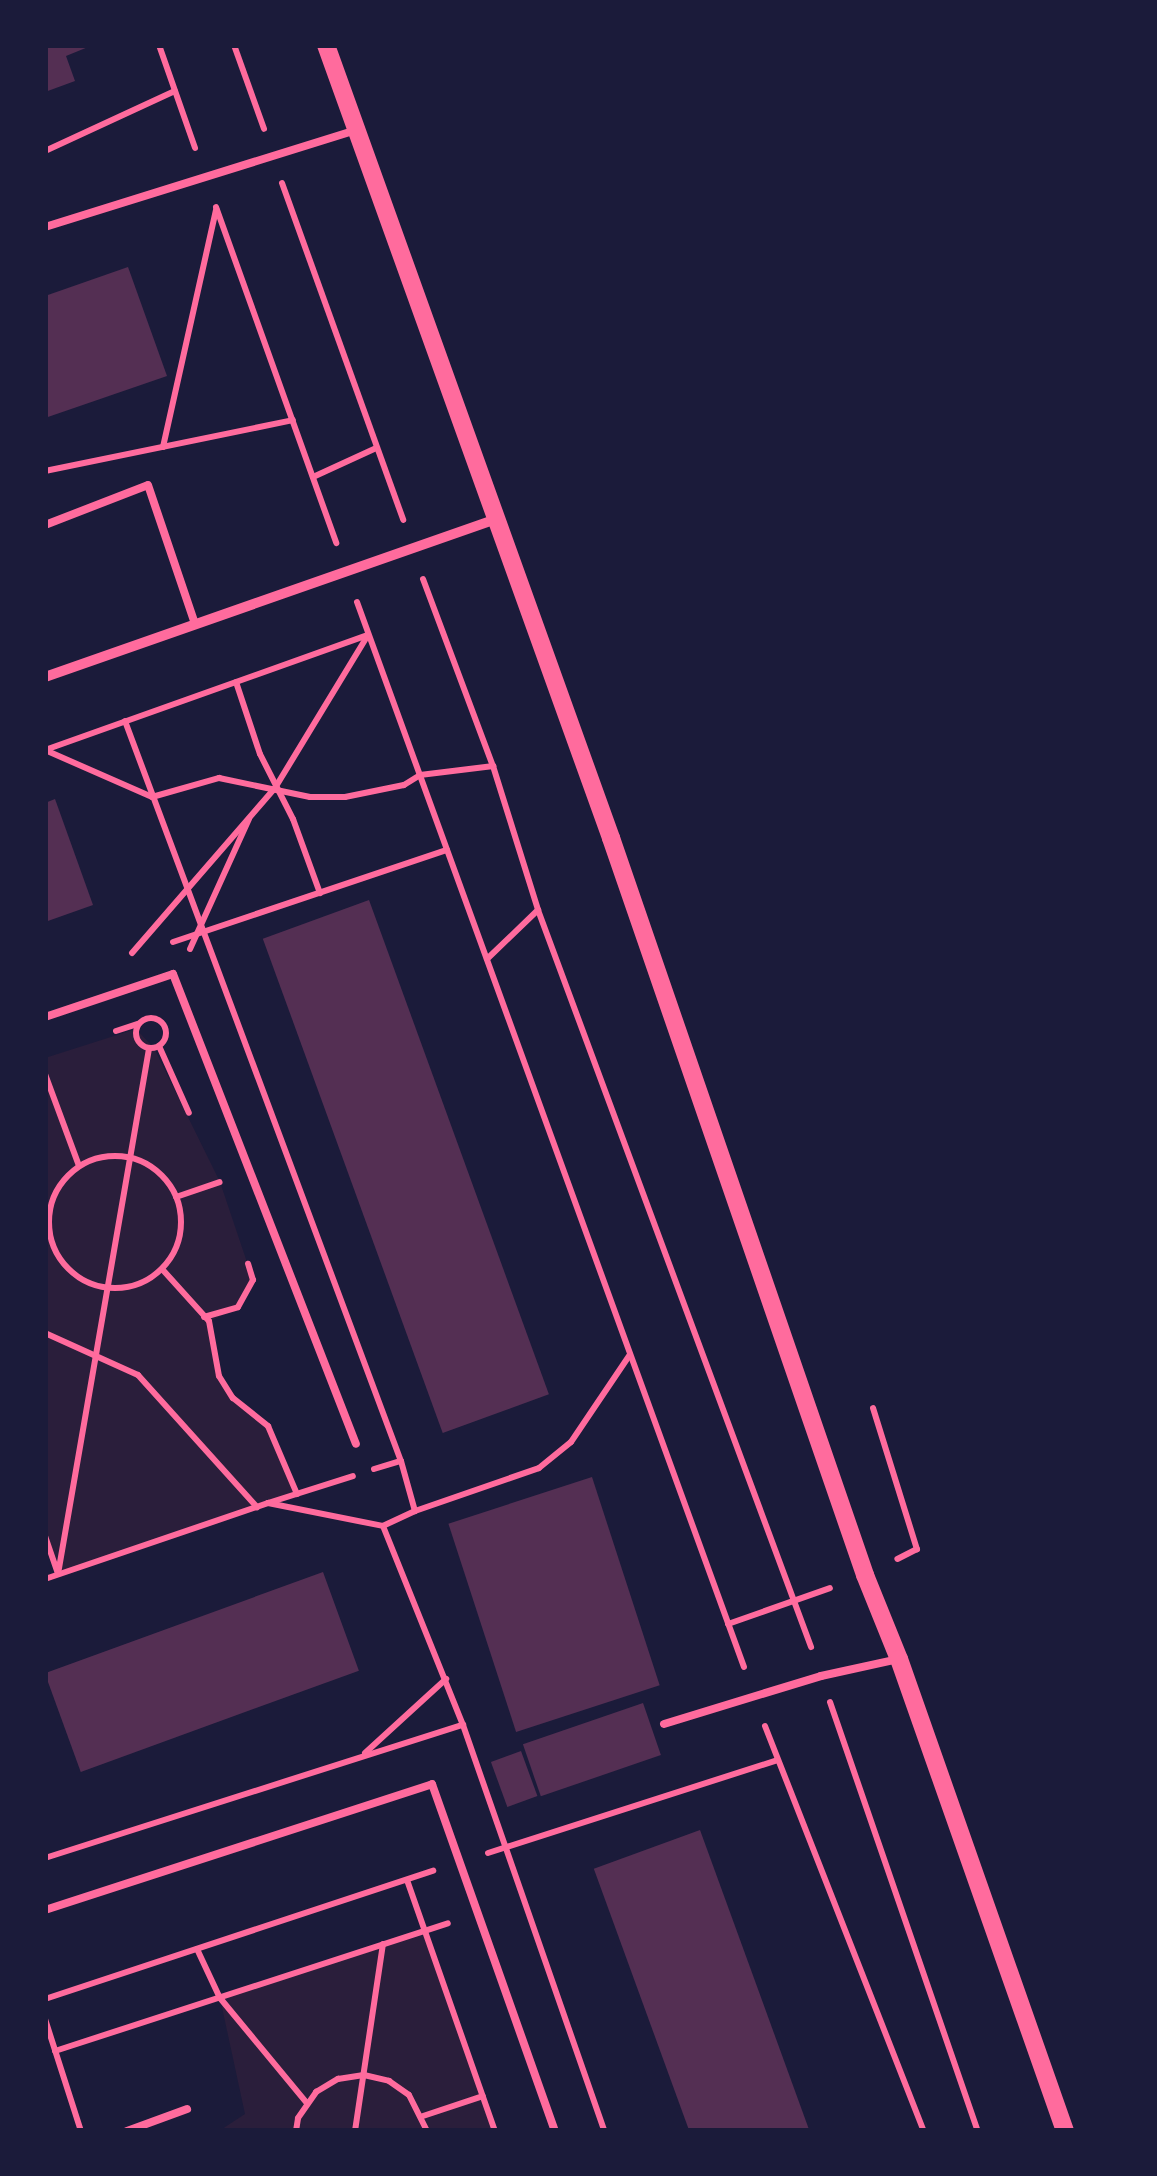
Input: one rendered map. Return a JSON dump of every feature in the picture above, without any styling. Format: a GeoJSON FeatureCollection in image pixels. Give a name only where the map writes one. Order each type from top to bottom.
{"type":"FeatureCollection","features":[{"type":"Feature","properties":{"kind":"street"},"geometry":{"type":"LineString","coordinates":[[326,45],[624,874],[864,1575],[899,1659],[1065,2131]]}},
{"type":"Feature","properties":{"kind":"street"},"geometry":{"type":"LineString","coordinates":[[45,678],[495,519]]}},
{"type":"Feature","properties":{"kind":"lane"},"geometry":{"type":"LineString","coordinates":[[45,228],[356,130]]}},
{"type":"Feature","properties":{"kind":"lane"},"geometry":{"type":"LineString","coordinates":[[45,526],[148,485],[195,624]]}},
{"type":"Feature","properties":{"kind":"lane"},"geometry":{"type":"LineString","coordinates":[[45,1016],[174,974],[356,1444]]}},
{"type":"Feature","properties":{"kind":"lane"},"geometry":{"type":"LineString","coordinates":[[664,1724],[821,1676],[899,1659]]}},
{"type":"Feature","properties":{"kind":"lane"},"geometry":{"type":"LineString","coordinates":[[45,1910],[432,1784],[555,2131]]}},
{"type":"Feature","properties":{"kind":"lane"},"geometry":{"type":"LineString","coordinates":[[127,2131],[186,2109]]}},
{"type":"Feature","properties":{"kind":"path"},"geometry":{"type":"LineString","coordinates":[[159,45],[776,1760],[924,2131]]}},
{"type":"Feature","properties":{"kind":"path"},"geometry":{"type":"LineString","coordinates":[[234,45],[433,614],[494,766],[538,910],[821,1676],[978,2131]]}},
{"type":"Feature","properties":{"kind":"path"},"geometry":{"type":"LineString","coordinates":[[45,151],[175,91]]}},
{"type":"Feature","properties":{"kind":"path"},"geometry":{"type":"LineString","coordinates":[[163,447],[216,208]]}},
{"type":"Feature","properties":{"kind":"path"},"geometry":{"type":"LineString","coordinates":[[45,471],[293,420]]}},
{"type":"Feature","properties":{"kind":"path"},"geometry":{"type":"LineString","coordinates":[[313,477],[376,448]]}},
{"type":"Feature","properties":{"kind":"path"},"geometry":{"type":"LineString","coordinates":[[369,634],[45,750],[152,797],[219,778],[310,797],[345,797],[386,790],[420,776],[494,766]]}},
{"type":"Feature","properties":{"kind":"path"},"geometry":{"type":"LineString","coordinates":[[147,950],[129,956],[275,788],[369,634]]}},
{"type":"Feature","properties":{"kind":"path"},"geometry":{"type":"LineString","coordinates":[[236,682],[320,893]]}},
{"type":"Feature","properties":{"kind":"path"},"geometry":{"type":"LineString","coordinates":[[125,721],[201,933],[402,1461],[415,1511]]}},
{"type":"Feature","properties":{"kind":"path"},"geometry":{"type":"LineString","coordinates":[[156,1019],[174,974],[201,933],[251,813]]}},
{"type":"Feature","properties":{"kind":"path"},"geometry":{"type":"LineString","coordinates":[[165,945],[447,850]]}},
{"type":"Feature","properties":{"kind":"path"},"geometry":{"type":"LineString","coordinates":[[487,959],[538,910]]}},
{"type":"Feature","properties":{"kind":"path"},"geometry":{"type":"LineString","coordinates":[[156,1019],[166,1034],[158,1046],[148,1048],[140,1044],[136,1028],[142,1020],[156,1019]]}},
{"type":"Feature","properties":{"kind":"path"},"geometry":{"type":"LineString","coordinates":[[158,1046],[197,1131]]}},
{"type":"Feature","properties":{"kind":"path"},"geometry":{"type":"LineString","coordinates":[[58,1574],[148,1048]]}},
{"type":"Feature","properties":{"kind":"path"},"geometry":{"type":"LineString","coordinates":[[45,1074],[79,1166]]}},
{"type":"Feature","properties":{"kind":"path"},"geometry":{"type":"LineString","coordinates":[[104,1156],[130,1158],[154,1168],[176,1197],[180,1235],[162,1269],[131,1286],[108,1288],[75,1274],[49,1248],[48,1201],[79,1166],[104,1156]]}},
{"type":"Feature","properties":{"kind":"path"},"geometry":{"type":"LineString","coordinates":[[213,1165],[226,1198]]}},
{"type":"Feature","properties":{"kind":"path"},"geometry":{"type":"LineString","coordinates":[[176,1197],[220,1182]]}},
{"type":"Feature","properties":{"kind":"path"},"geometry":{"type":"LineString","coordinates":[[204,1317],[238,1307],[253,1280],[242,1247]]}},
{"type":"Feature","properties":{"kind":"path"},"geometry":{"type":"LineString","coordinates":[[162,1269],[204,1317],[224,1385],[268,1426],[297,1494]]}},
{"type":"Feature","properties":{"kind":"path"},"geometry":{"type":"LineString","coordinates":[[45,1333],[138,1374],[256,1506]]}},
{"type":"Feature","properties":{"kind":"path"},"geometry":{"type":"LineString","coordinates":[[268,1503],[383,1526],[539,1468],[571,1442],[630,1354]]}},
{"type":"Feature","properties":{"kind":"path"},"geometry":{"type":"LineString","coordinates":[[45,1579],[256,1506],[402,1461]]}},
{"type":"Feature","properties":{"kind":"path"},"geometry":{"type":"LineString","coordinates":[[383,1526],[446,1678],[604,2131]]}},
{"type":"Feature","properties":{"kind":"path"},"geometry":{"type":"LineString","coordinates":[[45,1536],[58,1574]]}},
{"type":"Feature","properties":{"kind":"path"},"geometry":{"type":"LineString","coordinates":[[364,1754],[446,1678]]}},
{"type":"Feature","properties":{"kind":"path"},"geometry":{"type":"LineString","coordinates":[[45,1858],[462,1725]]}},
{"type":"Feature","properties":{"kind":"path"},"geometry":{"type":"LineString","coordinates":[[45,1999],[776,1760]]}},
{"type":"Feature","properties":{"kind":"path"},"geometry":{"type":"LineString","coordinates":[[407,1880],[495,2131]]}},
{"type":"Feature","properties":{"kind":"path"},"geometry":{"type":"LineString","coordinates":[[55,2051],[478,1914]]}},
{"type":"Feature","properties":{"kind":"path"},"geometry":{"type":"LineString","coordinates":[[355,2131],[383,1944]]}},
{"type":"Feature","properties":{"kind":"path"},"geometry":{"type":"LineString","coordinates":[[197,1949],[220,1998],[307,2103]]}},
{"type":"Feature","properties":{"kind":"path"},"geometry":{"type":"LineString","coordinates":[[45,2019],[81,2131]]}},
{"type":"Feature","properties":{"kind":"path"},"geometry":{"type":"LineString","coordinates":[[296,2131],[307,2103],[338,2079],[364,2075],[400,2087],[423,2116],[427,2131]]}},
{"type":"Feature","properties":{"kind":"path"},"geometry":{"type":"LineString","coordinates":[[423,2116],[483,2096]]}},
{"type":"Feature","properties":{"kind":"shaded area"},"geometry":{"type":"Polygon","coordinates":[[[136,1029],[154,1048],[220,1182],[253,1280],[238,1307],[209,1322],[224,1385],[268,1426],[297,1494],[58,1574],[45,1535],[45,1058],[136,1029]]]}},
{"type":"Feature","properties":{"kind":"shaded area"},"geometry":{"type":"Polygon","coordinates":[[[426,1934],[495,2131],[219,2131],[245,2114],[220,1998],[426,1934]]]}},
{"type":"Feature","properties":{"kind":"building"},"geometry":{"type":"Polygon","coordinates":[[[45,45],[93,45],[66,56],[75,81],[45,92],[45,45]]]}},
{"type":"Feature","properties":{"kind":"building"},"geometry":{"type":"Polygon","coordinates":[[[128,267],[167,376],[45,418],[45,296],[128,267]]]}},
{"type":"Feature","properties":{"kind":"building"},"geometry":{"type":"Polygon","coordinates":[[[55,799],[93,905],[45,922],[45,803],[55,799]]]}},
{"type":"Feature","properties":{"kind":"building"},"geometry":{"type":"Polygon","coordinates":[[[369,900],[549,1394],[443,1433],[263,939],[369,900]]]}},
{"type":"Feature","properties":{"kind":"building"},"geometry":{"type":"Polygon","coordinates":[[[592,1477],[660,1685],[516,1732],[448,1524],[592,1477]]]}},
{"type":"Feature","properties":{"kind":"building"},"geometry":{"type":"Polygon","coordinates":[[[323,1572],[359,1671],[81,1772],[45,1673],[323,1572]]]}},
{"type":"Feature","properties":{"kind":"building"},"geometry":{"type":"Polygon","coordinates":[[[643,1703],[661,1755],[541,1796],[523,1744],[643,1703]]]}},
{"type":"Feature","properties":{"kind":"building"},"geometry":{"type":"Polygon","coordinates":[[[521,1751],[537,1796],[507,1807],[491,1762],[521,1751]]]}},
{"type":"Feature","properties":{"kind":"building"},"geometry":{"type":"Polygon","coordinates":[[[700,1830],[809,2131],[689,2131],[594,1869],[700,1830]]]}}]}
